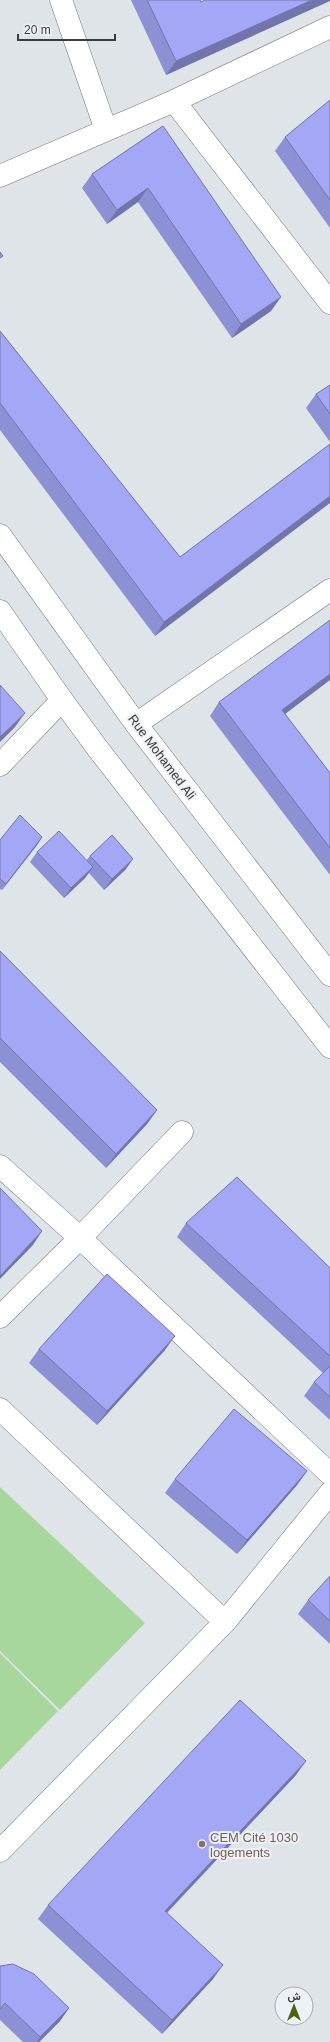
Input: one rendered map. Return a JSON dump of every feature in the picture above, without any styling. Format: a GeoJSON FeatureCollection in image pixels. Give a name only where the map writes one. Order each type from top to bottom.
{"type":"FeatureCollection","features":[{"type":"Feature","properties":{"kind":"street"},"geometry":{"type":"LineString","coordinates":[[61,0],[106,130]]}},
{"type":"Feature","properties":{"kind":"street"},"geometry":{"type":"LineString","coordinates":[[0,176],[174,101],[330,27]]}},
{"type":"Feature","properties":{"kind":"street"},"geometry":{"type":"LineString","coordinates":[[174,101],[330,303]]}},
{"type":"Feature","properties":{"kind":"street","name":"Rue Mohamed Ali"},"geometry":{"type":"LineString","coordinates":[[0,535],[136,724],[330,975]]}},
{"type":"Feature","properties":{"kind":"street"},"geometry":{"type":"LineString","coordinates":[[136,724],[330,590]]}},
{"type":"Feature","properties":{"kind":"street"},"geometry":{"type":"LineString","coordinates":[[0,611],[62,700],[330,1047]]}},
{"type":"Feature","properties":{"kind":"street"},"geometry":{"type":"LineString","coordinates":[[0,765],[62,700]]}},
{"type":"Feature","properties":{"kind":"street"},"geometry":{"type":"LineString","coordinates":[[0,1317],[80,1238],[182,1132]]}},
{"type":"Feature","properties":{"kind":"street"},"geometry":{"type":"LineString","coordinates":[[0,1166],[80,1238],[330,1474]]}},
{"type":"Feature","properties":{"kind":"street"},"geometry":{"type":"LineString","coordinates":[[0,1409],[225,1622]]}},
{"type":"Feature","properties":{"kind":"street"},"geometry":{"type":"LineString","coordinates":[[0,1851],[225,1622],[330,1494]]}},
{"type":"Feature","properties":{"kind":"green space"},"geometry":{"type":"Polygon","coordinates":[[[0,1487],[145,1623],[60,1710],[0,1651],[0,1487]]]}},
{"type":"Feature","properties":{"kind":"green space"},"geometry":{"type":"Polygon","coordinates":[[[0,1653],[58,1711],[0,1770],[0,1653]]]}},
{"type":"Feature","properties":{"kind":"building"},"geometry":{"type":"Polygon","coordinates":[[[147,0],[200,0],[201,2],[205,0],[312,0],[176,61],[147,0]]]}},
{"type":"Feature","properties":{"kind":"building"},"geometry":{"type":"Polygon","coordinates":[[[330,100],[330,200],[285,137],[330,100]]]}},
{"type":"Feature","properties":{"kind":"building"},"geometry":{"type":"Polygon","coordinates":[[[163,126],[281,297],[241,324],[148,188],[117,210],[92,174],[163,126]]]}},
{"type":"Feature","properties":{"kind":"building"},"geometry":{"type":"Polygon","coordinates":[[[0,331],[180,557],[330,444],[330,496],[164,622],[0,403],[0,331]]]}},
{"type":"Feature","properties":{"kind":"building"},"geometry":{"type":"Polygon","coordinates":[[[330,385],[330,414],[316,394],[330,385]]]}},
{"type":"Feature","properties":{"kind":"building"},"geometry":{"type":"Polygon","coordinates":[[[330,620],[330,674],[282,710],[330,773],[330,848],[219,702],[330,620]]]}},
{"type":"Feature","properties":{"kind":"building"},"geometry":{"type":"Polygon","coordinates":[[[0,685],[25,713],[0,737],[0,685]]]}},
{"type":"Feature","properties":{"kind":"building"},"geometry":{"type":"Polygon","coordinates":[[[20,815],[42,837],[6,884],[0,879],[0,840],[20,815]]]}},
{"type":"Feature","properties":{"kind":"building"},"geometry":{"type":"Polygon","coordinates":[[[59,831],[93,867],[71,888],[37,852],[59,831]]]}},
{"type":"Feature","properties":{"kind":"building"},"geometry":{"type":"Polygon","coordinates":[[[112,835],[133,859],[112,879],[90,856],[112,835]]]}},
{"type":"Feature","properties":{"kind":"building"},"geometry":{"type":"Polygon","coordinates":[[[0,951],[157,1110],[116,1154],[0,1038],[0,951]]]}},
{"type":"Feature","properties":{"kind":"building"},"geometry":{"type":"Polygon","coordinates":[[[237,1177],[330,1268],[330,1356],[186,1223],[237,1177]]]}},
{"type":"Feature","properties":{"kind":"building"},"geometry":{"type":"Polygon","coordinates":[[[0,1188],[42,1231],[0,1276],[0,1188]]]}},
{"type":"Feature","properties":{"kind":"building"},"geometry":{"type":"Polygon","coordinates":[[[107,1274],[175,1336],[107,1411],[39,1349],[107,1274]]]}},
{"type":"Feature","properties":{"kind":"building"},"geometry":{"type":"Polygon","coordinates":[[[330,1366],[330,1397],[314,1382],[330,1366]]]}},
{"type":"Feature","properties":{"kind":"building"},"geometry":{"type":"Polygon","coordinates":[[[234,1409],[307,1471],[247,1540],[175,1479],[234,1409]]]}},
{"type":"Feature","properties":{"kind":"building"},"geometry":{"type":"Polygon","coordinates":[[[330,1576],[330,1621],[308,1600],[330,1576]]]}},
{"type":"Feature","properties":{"kind":"building"},"geometry":{"type":"Polygon","coordinates":[[[240,1700],[306,1761],[165,1911],[223,1965],[172,2020],[48,1905],[240,1700]]]}},
{"type":"Feature","properties":{"kind":"building"},"geometry":{"type":"Polygon","coordinates":[[[13,1964],[34,1974],[69,2008],[40,2037],[5,2003],[0,2009],[0,1966],[13,1964]]]}},
{"type":"Feature","properties":{"kind":"place","name":"CEM Cité 1030 logements"},"geometry":{"type":"Point","coordinates":[202,1844]}}]}
